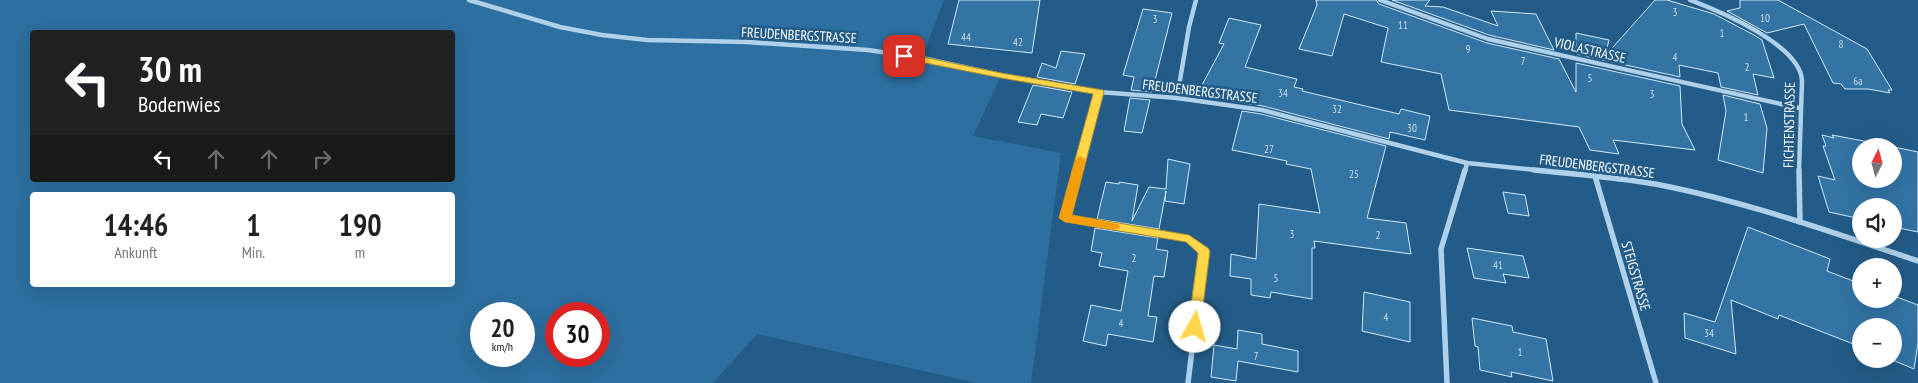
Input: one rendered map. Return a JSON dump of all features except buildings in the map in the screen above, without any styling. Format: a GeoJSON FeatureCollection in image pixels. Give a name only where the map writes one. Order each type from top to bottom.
{"type":"FeatureCollection","features":[{"type":"Feature","properties":{"kind":"street","name":"FREUDENBERGSTRASSE"},"geometry":{"type":"LineString","coordinates":[[469,0],[560,27],[602,36],[647,40],[747,42],[868,50],[922,58],[1001,76],[1099,92],[1177,98],[1262,110],[1466,163],[1595,176],[1654,184],[1694,193],[1800,222],[1918,261]]}},
{"type":"Feature","properties":{"kind":"street"},"geometry":{"type":"LineString","coordinates":[[1177,98],[1189,27],[1196,0]]}},
{"type":"Feature","properties":{"kind":"street","name":"VIOLASTRASSE"},"geometry":{"type":"LineString","coordinates":[[1380,0],[1488,39],[1799,108]]}},
{"type":"Feature","properties":{"kind":"street","name":"FICHTENSTRASSE"},"geometry":{"type":"LineString","coordinates":[[1690,0],[1766,37],[1787,52],[1802,73],[1799,108],[1800,222]]}},
{"type":"Feature","properties":{"kind":"street"},"geometry":{"type":"LineString","coordinates":[[1099,92],[1065,218],[1189,239],[1204,251],[1188,383]]}},
{"type":"Feature","properties":{"kind":"street"},"geometry":{"type":"LineString","coordinates":[[1447,383],[1441,249],[1466,163]]}},
{"type":"Feature","properties":{"kind":"street","name":"STEIGSTRASSE"},"geometry":{"type":"LineString","coordinates":[[1595,176],[1656,383]]}},
{"type":"Feature","properties":{"kind":"shaded area"},"geometry":{"type":"Polygon","coordinates":[[[0,0],[944,0],[922,58],[1001,75],[973,136],[1061,153],[1031,383],[977,383],[757,334],[713,383],[0,383],[0,0]]]}},
{"type":"Feature","properties":{"kind":"slow traffic"},"geometry":{"type":"LineString","coordinates":[[1080,160],[1065,218],[1114,227]]}},
{"type":"Feature","properties":{"kind":"route"},"geometry":{"type":"LineString","coordinates":[[904,56],[922,58],[1001,76],[1099,92],[1065,218],[1189,239],[1204,251],[1195,327]]}}]}
